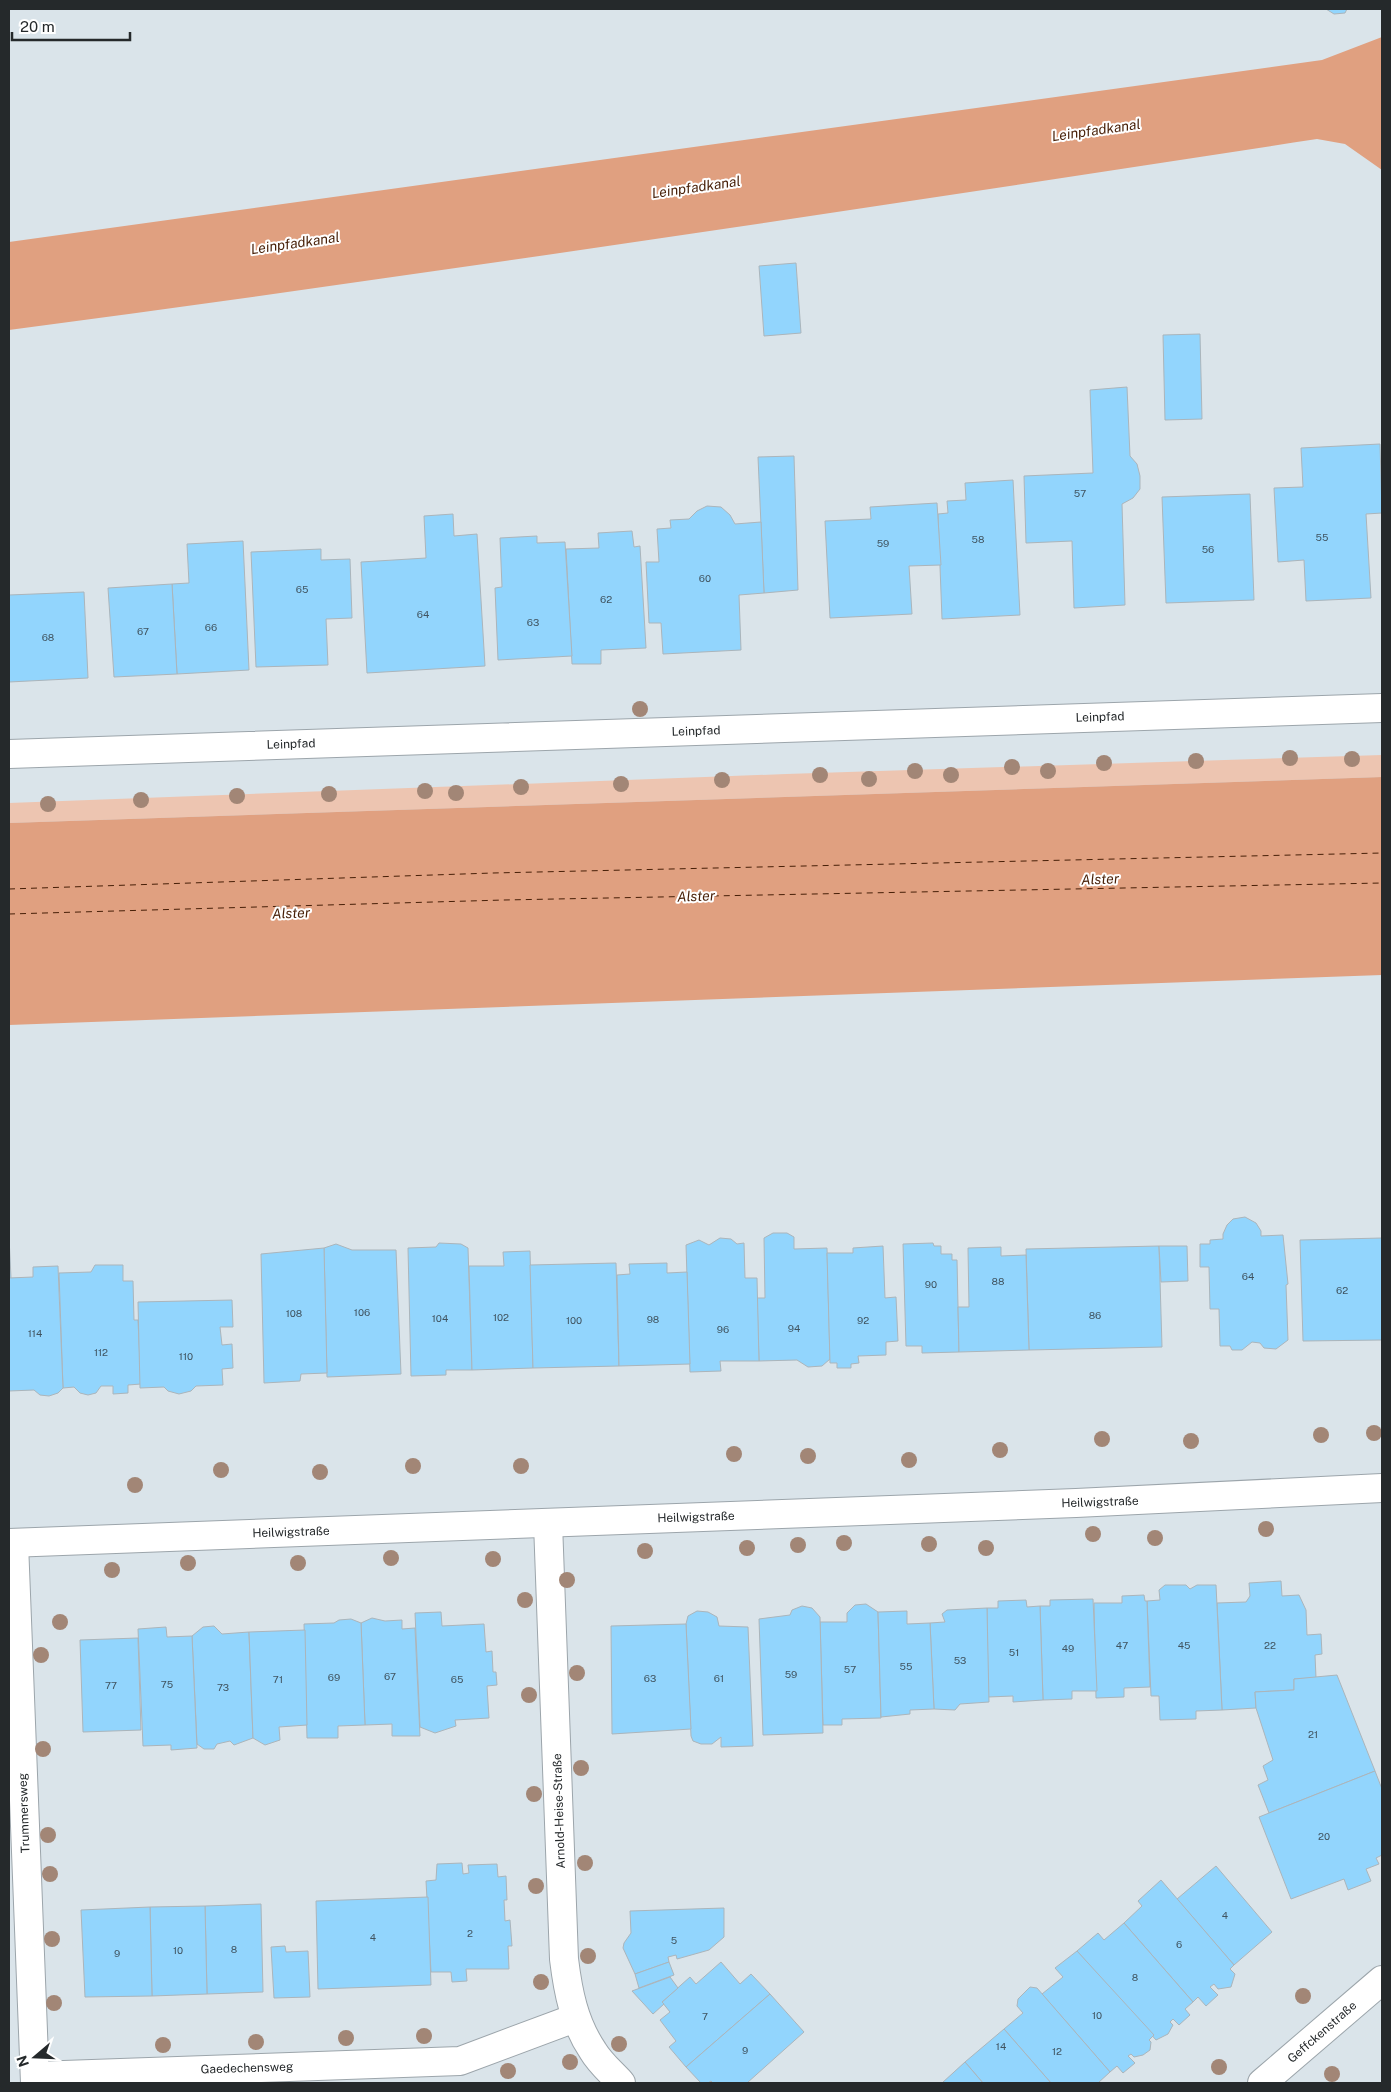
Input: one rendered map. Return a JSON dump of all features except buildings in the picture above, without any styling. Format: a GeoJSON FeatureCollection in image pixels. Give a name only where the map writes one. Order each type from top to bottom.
{"type":"FeatureCollection","features":[{"type":"Feature","properties":{"kind":"street","name":"Leinpfad"},"geometry":{"type":"LineString","coordinates":[[9,754],[1382,708]]}},
{"type":"Feature","properties":{"kind":"street","name":"Heilwigstraße"},"geometry":{"type":"LineString","coordinates":[[11,1543],[1160,1500],[1382,1488]]}},
{"type":"Feature","properties":{"kind":"street","name":"Arnold-Heise-Straße"},"geometry":{"type":"LineString","coordinates":[[548,1523],[564,1959],[568,1990],[575,2018],[593,2052],[621,2083]]}},
{"type":"Feature","properties":{"kind":"street","name":"Trummersweg"},"geometry":{"type":"LineString","coordinates":[[11,1543],[35,2080]]}},
{"type":"Feature","properties":{"kind":"street","name":"Geffckenstraße"},"geometry":{"type":"LineString","coordinates":[[1262,2083],[1382,1980]]}},
{"type":"Feature","properties":{"kind":"street","name":"Gaedechensweg"},"geometry":{"type":"LineString","coordinates":[[35,2080],[460,2061],[575,2018]]}},
{"type":"Feature","properties":{"kind":"street","name":"Gaedechensweg"},"geometry":{"type":"LineString","coordinates":[[434,2083],[460,2061]]}},
{"type":"Feature","properties":{"kind":"shaded area"},"geometry":{"type":"Polygon","coordinates":[[[1382,755],[1382,777],[9,823],[9,803],[786,774],[1382,755]]]}},
{"type":"Feature","properties":{"kind":"water","name":"Leinpfadkanal"},"geometry":{"type":"Polygon","coordinates":[[[1382,37],[1382,170],[1345,144],[1317,139],[500,262],[9,330],[9,242],[1322,60],[1382,37]]]}},
{"type":"Feature","properties":{"kind":"water","name":"Alster"},"geometry":{"type":"Polygon","coordinates":[[[1382,777],[1382,975],[9,1025],[9,823],[1382,777]]]}},
{"type":"Feature","properties":{"kind":"ferry route"},"geometry":{"type":"LineString","coordinates":[[9,889],[493,873],[1382,853]]}},
{"type":"Feature","properties":{"kind":"ferry route"},"geometry":{"type":"LineString","coordinates":[[9,914],[504,900],[1382,883]]}}]}
